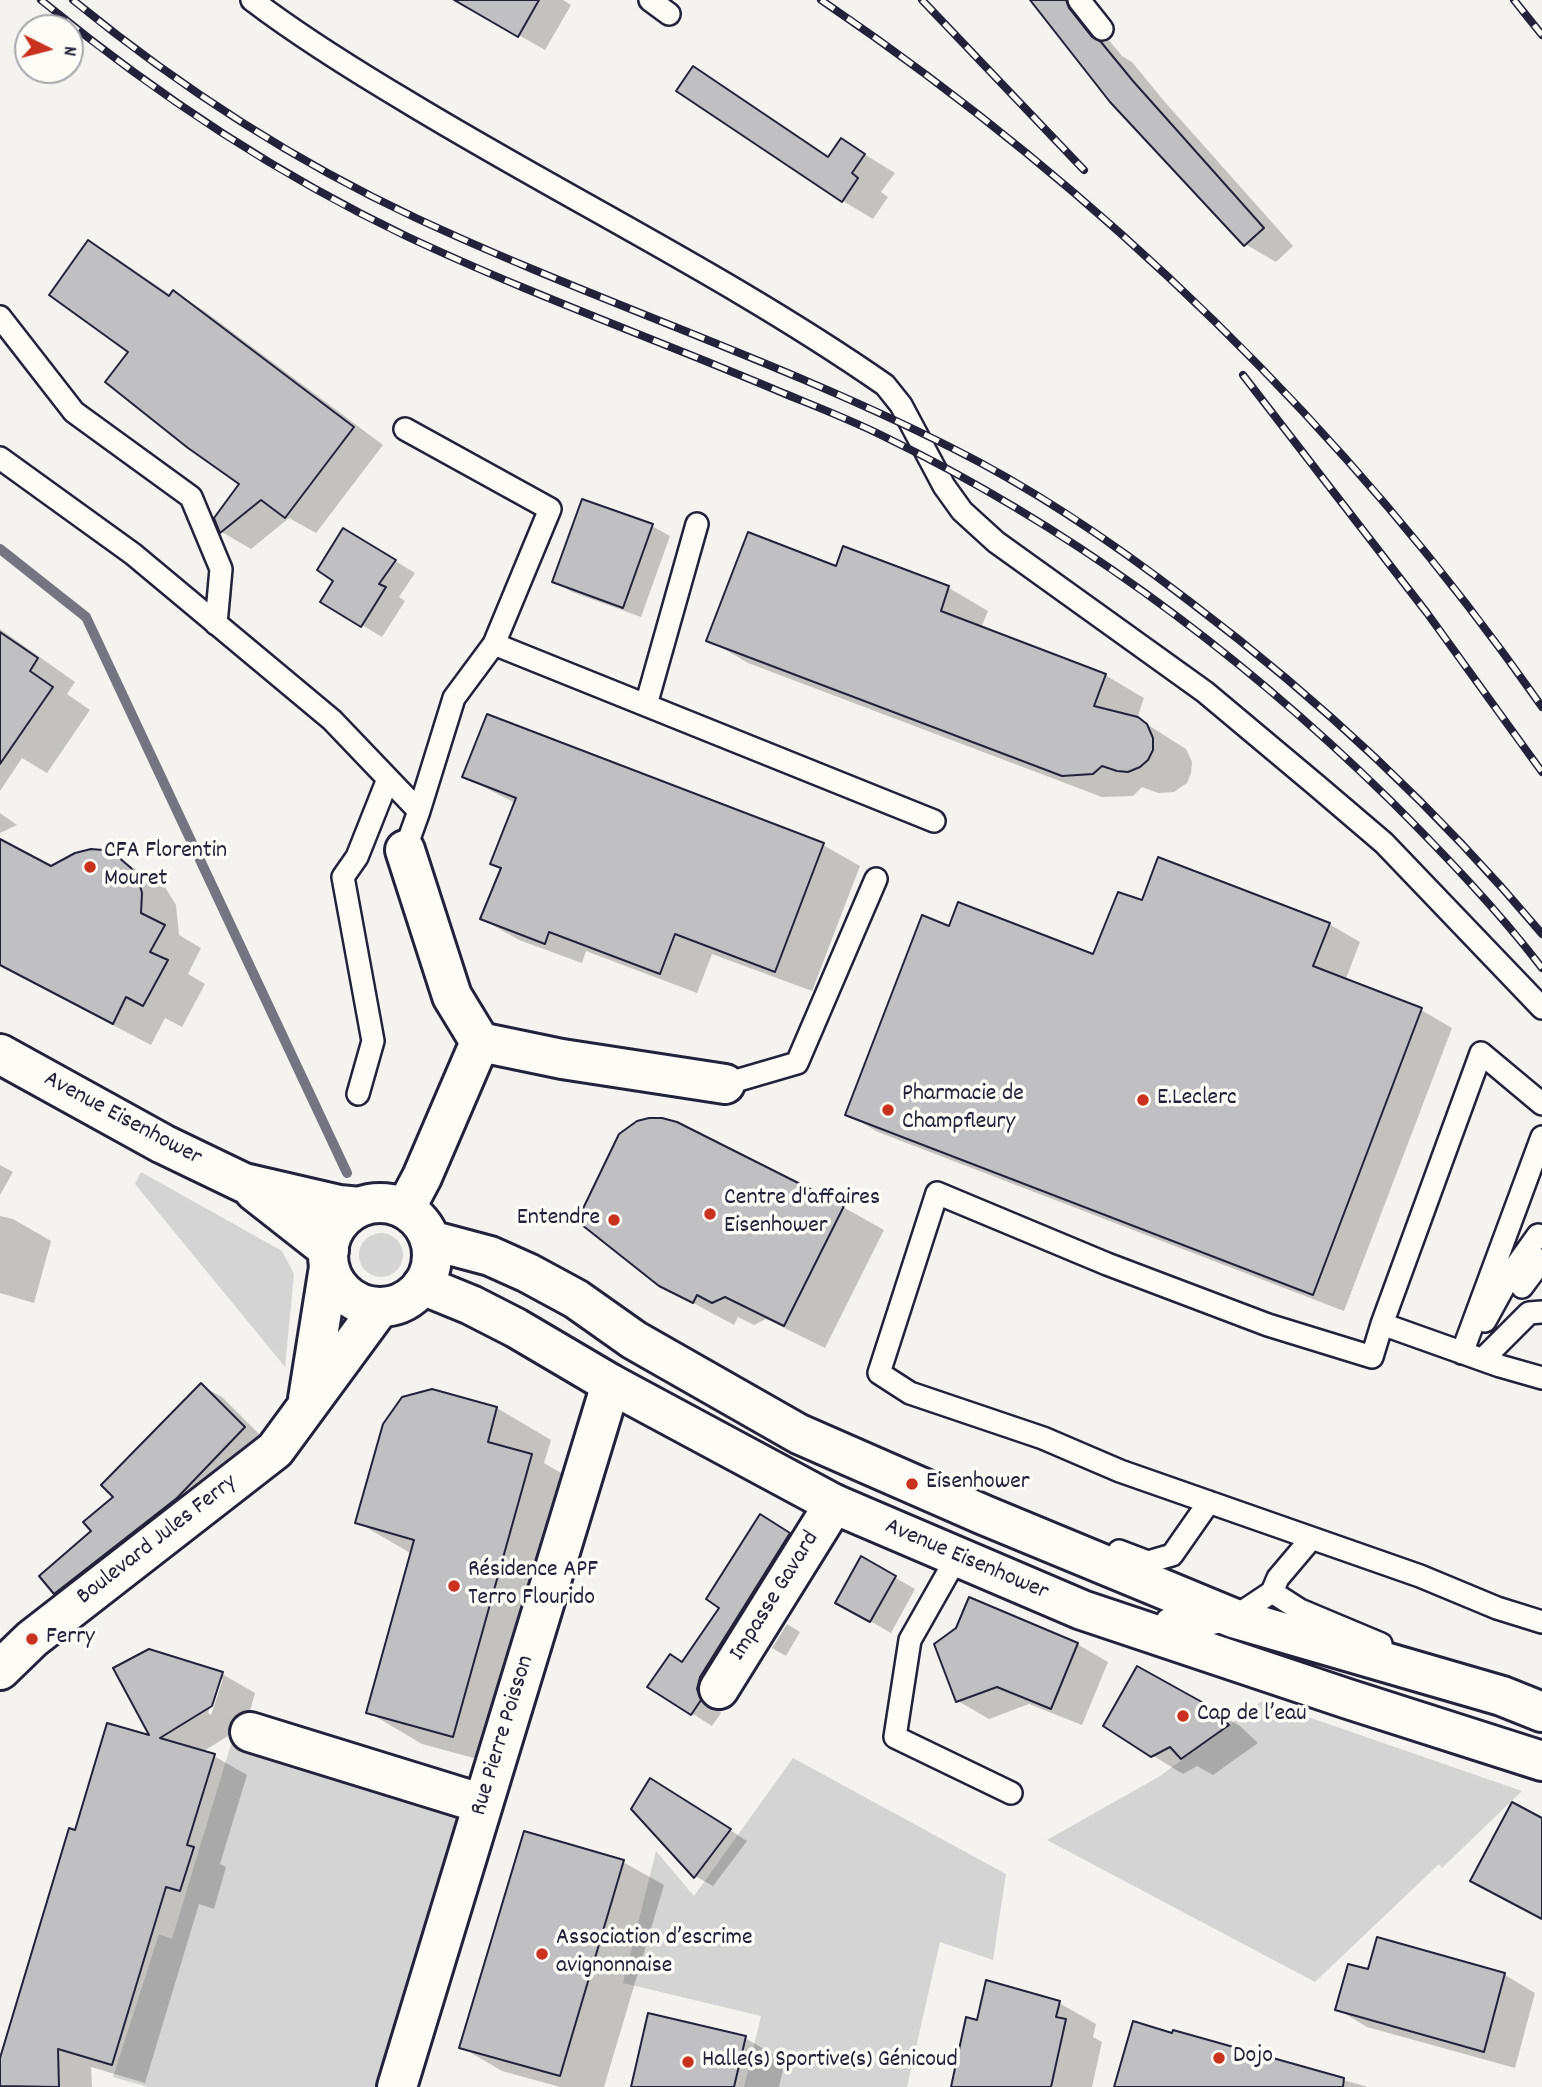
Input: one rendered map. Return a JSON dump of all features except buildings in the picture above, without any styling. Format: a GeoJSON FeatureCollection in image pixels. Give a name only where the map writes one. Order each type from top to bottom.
{"type":"FeatureCollection","features":[{"type":"Feature","properties":{"kind":"main road"},"geometry":{"type":"LineString","coordinates":[[405,850],[452,996],[480,1042],[562,1059],[725,1084]]}},
{"type":"Feature","properties":{"kind":"main road"},"geometry":{"type":"LineString","coordinates":[[404,1209],[422,1177],[480,1042]]}},
{"type":"Feature","properties":{"kind":"main road","name":"Avenue Eisenhower"},"geometry":{"type":"LineString","coordinates":[[0,1055],[163,1144],[244,1183],[339,1205],[360,1207]]}},
{"type":"Feature","properties":{"kind":"main road","name":"Avenue Eisenhower"},"geometry":{"type":"LineString","coordinates":[[244,1183],[329,1259]]}},
{"type":"Feature","properties":{"kind":"main road"},"geometry":{"type":"LineString","coordinates":[[375,1203],[391,1204],[404,1209],[416,1217],[429,1240],[431,1263],[422,1285],[404,1301],[380,1307],[366,1305],[348,1295],[334,1279],[329,1259],[331,1237],[338,1224],[360,1207],[375,1203]]}},
{"type":"Feature","properties":{"kind":"main road","name":"Avenue Eisenhower"},"geometry":{"type":"LineString","coordinates":[[429,1240],[490,1256],[528,1273],[576,1299],[645,1347],[799,1434],[984,1515],[1233,1618],[1502,1696],[1542,1712]]}},
{"type":"Feature","properties":{"kind":"main road","name":"Boulevard Jules Ferry"},"geometry":{"type":"LineString","coordinates":[[307,1405],[329,1259]]}},
{"type":"Feature","properties":{"kind":"main road","name":"Avenue Eisenhower"},"geometry":{"type":"LineString","coordinates":[[422,1285],[471,1305],[516,1328],[611,1384],[834,1504],[957,1557],[1082,1610],[1542,1761]]}},
{"type":"Feature","properties":{"kind":"main road","name":"Boulevard Jules Ferry"},"geometry":{"type":"LineString","coordinates":[[0,1670],[32,1639],[275,1450],[380,1307]]}},
{"type":"Feature","properties":{"kind":"main road","name":"Rue Pierre Poisson"},"geometry":{"type":"LineString","coordinates":[[397,2087],[611,1384]]}},
{"type":"Feature","properties":{"kind":"main road","name":"Impasse Gavard"},"geometry":{"type":"LineString","coordinates":[[719,1689],[834,1504]]}},
{"type":"Feature","properties":{"kind":"main road"},"geometry":{"type":"LineString","coordinates":[[250,1732],[483,1804]]}},
{"type":"Feature","properties":{"kind":"lane"},"geometry":{"type":"LineString","coordinates":[[252,0],[378,84],[491,153],[715,278],[885,385],[901,405],[944,486],[962,512],[996,542],[1205,692],[1384,843],[1542,1008]]}},
{"type":"Feature","properties":{"kind":"lane"},"geometry":{"type":"LineString","coordinates":[[650,0],[669,15]]}},
{"type":"Feature","properties":{"kind":"lane"},"geometry":{"type":"LineString","coordinates":[[1079,0],[1101,29]]}},
{"type":"Feature","properties":{"kind":"lane"},"geometry":{"type":"LineString","coordinates":[[0,317],[74,412],[191,497],[221,569],[216,624]]}},
{"type":"Feature","properties":{"kind":"lane"},"geometry":{"type":"LineString","coordinates":[[405,429],[550,509],[494,644],[454,698],[405,850]]}},
{"type":"Feature","properties":{"kind":"lane"},"geometry":{"type":"LineString","coordinates":[[0,458],[133,554],[332,720],[419,811]]}},
{"type":"Feature","properties":{"kind":"lane"},"geometry":{"type":"LineString","coordinates":[[646,705],[697,524]]}},
{"type":"Feature","properties":{"kind":"lane"},"geometry":{"type":"LineString","coordinates":[[494,644],[934,821]]}},
{"type":"Feature","properties":{"kind":"lane"},"geometry":{"type":"LineString","coordinates":[[358,1094],[373,1041],[343,877],[358,857],[388,779]]}},
{"type":"Feature","properties":{"kind":"lane"},"geometry":{"type":"LineString","coordinates":[[725,1084],[797,1063],[876,879]]}},
{"type":"Feature","properties":{"kind":"lane"},"geometry":{"type":"LineString","coordinates":[[1542,1104],[1481,1053],[1372,1357],[1268,1325],[1107,1264],[937,1193],[879,1373],[910,1394],[1043,1438],[1120,1471],[1420,1576],[1497,1608],[1542,1622]]}},
{"type":"Feature","properties":{"kind":"lane"},"geometry":{"type":"LineString","coordinates":[[1462,1353],[1542,1137]]}},
{"type":"Feature","properties":{"kind":"lane"},"geometry":{"type":"LineString","coordinates":[[1485,1321],[1513,1270],[1538,1235]]}},
{"type":"Feature","properties":{"kind":"lane"},"geometry":{"type":"LineString","coordinates":[[1542,1260],[1522,1287],[1542,1275]]}},
{"type":"Feature","properties":{"kind":"lane"},"geometry":{"type":"LineString","coordinates":[[1483,1359],[1538,1309]]}},
{"type":"Feature","properties":{"kind":"lane"},"geometry":{"type":"LineString","coordinates":[[1382,1324],[1542,1378]]}},
{"type":"Feature","properties":{"kind":"lane"},"geometry":{"type":"LineString","coordinates":[[984,1515],[1018,1513],[1147,1562],[1171,1555],[1209,1502]]}},
{"type":"Feature","properties":{"kind":"lane"},"geometry":{"type":"LineString","coordinates":[[1082,1610],[1135,1612],[1195,1628],[1233,1618],[1272,1592],[1278,1578],[1311,1539]]}},
{"type":"Feature","properties":{"kind":"lane"},"geometry":{"type":"LineString","coordinates":[[957,1557],[910,1640],[895,1737],[1011,1793]]}},
{"type":"Feature","properties":{"kind":"lane"},"geometry":{"type":"LineString","coordinates":[[1272,1592],[1300,1610],[1502,1696]]}},
{"type":"Feature","properties":{"kind":"shaded area"},"geometry":{"type":"Polygon","coordinates":[[[141,1172],[282,1251],[294,1274],[285,1367],[135,1184],[141,1172]]]}},
{"type":"Feature","properties":{"kind":"shaded area"},"geometry":{"type":"Polygon","coordinates":[[[381,1233],[396,1240],[403,1255],[396,1270],[381,1277],[366,1270],[359,1255],[366,1240],[381,1233]]]}},
{"type":"Feature","properties":{"kind":"shaded area"},"geometry":{"type":"Polygon","coordinates":[[[1262,1701],[1522,1791],[1442,1868],[1439,1864],[1315,1982],[1047,1840],[1160,1776],[1262,1701]]]}},
{"type":"Feature","properties":{"kind":"shaded area"},"geometry":{"type":"Polygon","coordinates":[[[231,1744],[463,1815],[387,2087],[148,2087],[113,2077],[159,1934],[172,1939],[231,1744]]]}},
{"type":"Feature","properties":{"kind":"shaded area"},"geometry":{"type":"Polygon","coordinates":[[[793,1758],[1006,1874],[993,1960],[940,1942],[907,2087],[744,2087],[761,2016],[623,1983],[656,1851],[694,1896],[793,1758]]]}},
{"type":"Feature","properties":{"kind":"waterway"},"geometry":{"type":"LineString","coordinates":[[0,549],[86,617],[347,1173]]}},
{"type":"Feature","properties":{"kind":"railway"},"geometry":{"type":"LineString","coordinates":[[41,0],[171,99],[262,158],[357,212],[499,278],[871,430],[953,472],[1087,553],[1214,645],[1333,746],[1449,861],[1542,968]]}},
{"type":"Feature","properties":{"kind":"railway"},"geometry":{"type":"LineString","coordinates":[[73,0],[153,62],[238,120],[370,196],[482,248],[820,386],[952,448],[1044,500],[1133,559],[1189,601],[1330,717],[1419,800],[1542,934]]}},
{"type":"Feature","properties":{"kind":"railway"},"geometry":{"type":"LineString","coordinates":[[821,0],[924,74],[1024,152],[1121,234],[1214,320],[1302,411],[1387,506],[1467,605],[1542,707]]}},
{"type":"Feature","properties":{"kind":"railway"},"geometry":{"type":"LineString","coordinates":[[922,0],[1084,170]]}},
{"type":"Feature","properties":{"kind":"railway"},"geometry":{"type":"LineString","coordinates":[[1514,0],[1542,35]]}},
{"type":"Feature","properties":{"kind":"railway"},"geometry":{"type":"LineString","coordinates":[[1243,375],[1427,613],[1542,772]]}},
{"type":"Feature","properties":{"kind":"place","name":"CFA Florentin Mouret"},"geometry":{"type":"Point","coordinates":[90,867]}},
{"type":"Feature","properties":{"kind":"place","name":"E.Leclerc"},"geometry":{"type":"Point","coordinates":[1143,1100]}},
{"type":"Feature","properties":{"kind":"place","name":"Pharmacie de Champfleury"},"geometry":{"type":"Point","coordinates":[888,1110]}},
{"type":"Feature","properties":{"kind":"place","name":"Centre d'affaires Eisenhower"},"geometry":{"type":"Point","coordinates":[710,1214]}},
{"type":"Feature","properties":{"kind":"place","name":"Entendre"},"geometry":{"type":"Point","coordinates":[614,1220]}},
{"type":"Feature","properties":{"kind":"place","name":"Eisenhower"},"geometry":{"type":"Point","coordinates":[912,1484]}},
{"type":"Feature","properties":{"kind":"place","name":"Résidence APF Terro Flourido"},"geometry":{"type":"Point","coordinates":[454,1586]}},
{"type":"Feature","properties":{"kind":"place","name":"Ferry"},"geometry":{"type":"Point","coordinates":[32,1639]}},
{"type":"Feature","properties":{"kind":"place","name":"Cap de l’eau"},"geometry":{"type":"Point","coordinates":[1183,1716]}},
{"type":"Feature","properties":{"kind":"place","name":"Association d’escrime avignonnaise"},"geometry":{"type":"Point","coordinates":[542,1954]}},
{"type":"Feature","properties":{"kind":"place","name":"Dojo"},"geometry":{"type":"Point","coordinates":[1219,2058]}},
{"type":"Feature","properties":{"kind":"place","name":"Halle(s) Sportive(s) Génicoud"},"geometry":{"type":"Point","coordinates":[688,2062]}}]}
